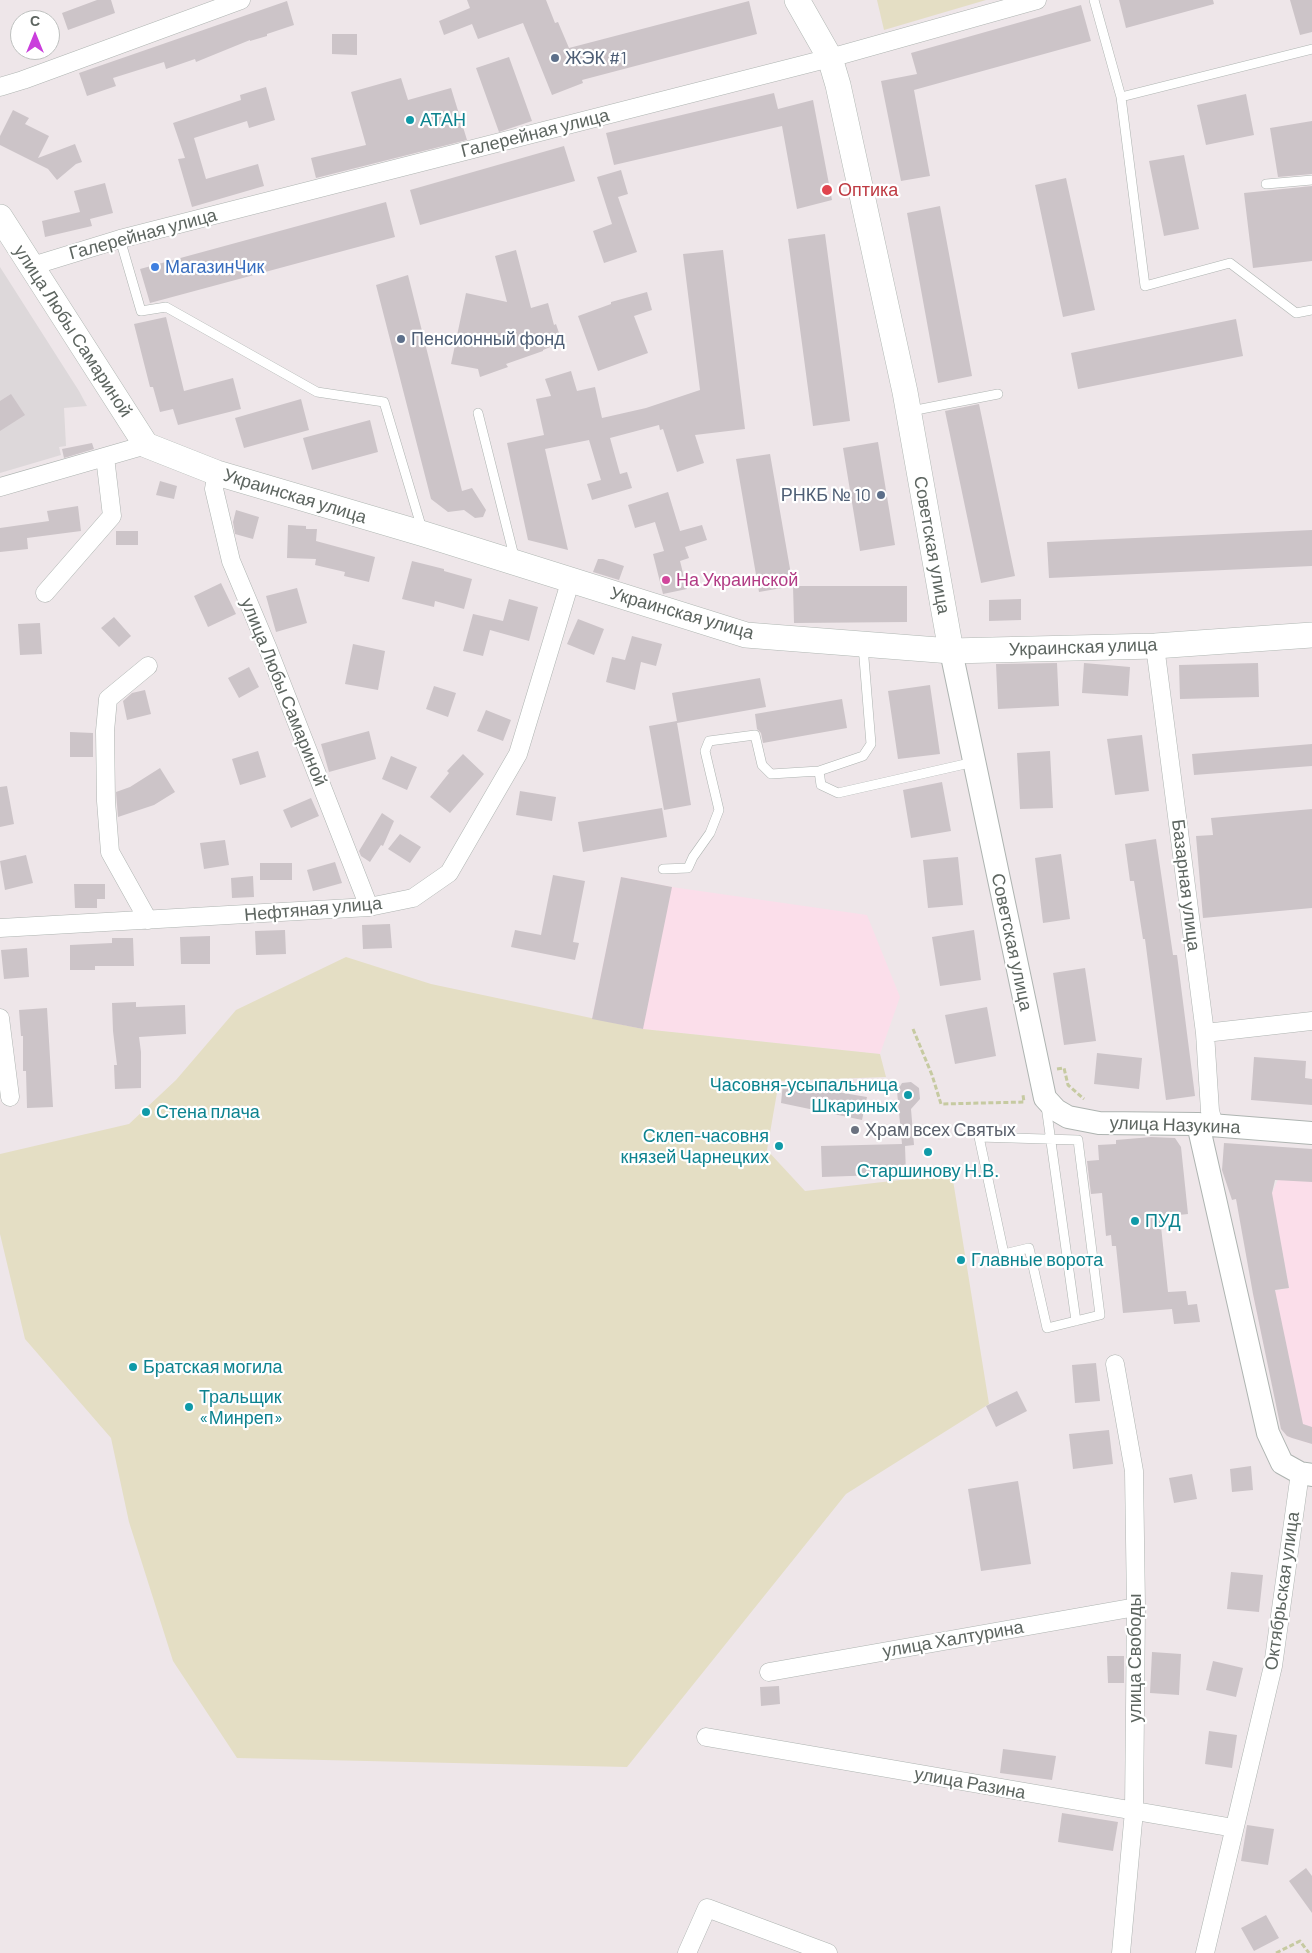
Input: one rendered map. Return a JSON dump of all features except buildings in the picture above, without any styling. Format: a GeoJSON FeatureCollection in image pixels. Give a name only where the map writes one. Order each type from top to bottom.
{"type":"FeatureCollection","features":[{"type":"Feature","properties":{"kind":"main road","name":"Советская улица"},"geometry":{"type":"LineString","coordinates":[[797,0],[830,58],[838,85],[908,411],[951,652]]}},
{"type":"Feature","properties":{"kind":"main road","name":"улица Любы Самариной"},"geometry":{"type":"LineString","coordinates":[[0,217],[146,445]]}},
{"type":"Feature","properties":{"kind":"main road","name":"Украинская улица"},"geometry":{"type":"LineString","coordinates":[[146,445],[217,473],[424,534],[746,635],[951,652],[1155,646],[1312,635]]}},
{"type":"Feature","properties":{"kind":"street"},"geometry":{"type":"LineString","coordinates":[[0,87],[241,0]]}},
{"type":"Feature","properties":{"kind":"street","name":"Галерейная улица"},"geometry":{"type":"LineString","coordinates":[[32,266],[120,239],[830,58],[1037,0]]}},
{"type":"Feature","properties":{"kind":"street"},"geometry":{"type":"LineString","coordinates":[[0,488],[146,445]]}},
{"type":"Feature","properties":{"kind":"street"},"geometry":{"type":"LineString","coordinates":[[45,593],[112,516],[105,457]]}},
{"type":"Feature","properties":{"kind":"street","name":"улица Любы Самариной"},"geometry":{"type":"LineString","coordinates":[[217,473],[214,489],[231,561],[268,649],[369,907]]}},
{"type":"Feature","properties":{"kind":"street","name":"Нефтяная улица"},"geometry":{"type":"LineString","coordinates":[[0,928],[369,907],[413,898],[450,873],[518,754],[571,580]]}},
{"type":"Feature","properties":{"kind":"street","name":"Базарная улица"},"geometry":{"type":"LineString","coordinates":[[1155,646],[1205,1033],[1210,1112],[1206,1124]]}},
{"type":"Feature","properties":{"kind":"street","name":"Советская улица"},"geometry":{"type":"LineString","coordinates":[[951,652],[1045,1098]]}},
{"type":"Feature","properties":{"kind":"street"},"geometry":{"type":"LineString","coordinates":[[148,666],[108,699],[104,731],[110,852],[148,920]]}},
{"type":"Feature","properties":{"kind":"street"},"geometry":{"type":"LineString","coordinates":[[0,1018],[10,1097]]}},
{"type":"Feature","properties":{"kind":"street"},"geometry":{"type":"LineString","coordinates":[[1205,1033],[1312,1021]]}},
{"type":"Feature","properties":{"kind":"street","name":"улица Назукина"},"geometry":{"type":"LineString","coordinates":[[1045,1098],[1056,1110],[1068,1117],[1099,1123],[1206,1124],[1312,1133]]}},
{"type":"Feature","properties":{"kind":"street","name":"Октябрьская улица"},"geometry":{"type":"LineString","coordinates":[[1205,1953],[1273,1666],[1306,1474],[1282,1463],[1268,1433],[1206,1124]]}},
{"type":"Feature","properties":{"kind":"street","name":"улица Свободы"},"geometry":{"type":"LineString","coordinates":[[1115,1364],[1134,1471],[1136,1607],[1134,1811],[1121,1953]]}},
{"type":"Feature","properties":{"kind":"street","name":"улица Халтурина"},"geometry":{"type":"LineString","coordinates":[[769,1672],[1136,1607]]}},
{"type":"Feature","properties":{"kind":"street","name":"улица Разина"},"geometry":{"type":"LineString","coordinates":[[706,1737],[1234,1828]]}},
{"type":"Feature","properties":{"kind":"street"},"geometry":{"type":"LineString","coordinates":[[687,1953],[707,1908],[828,1953]]}},
{"type":"Feature","properties":{"kind":"lane"},"geometry":{"type":"LineString","coordinates":[[1094,0],[1121,97],[1145,286],[1230,263],[1296,313],[1312,310]]}},
{"type":"Feature","properties":{"kind":"lane"},"geometry":{"type":"LineString","coordinates":[[1121,97],[1312,50]]}},
{"type":"Feature","properties":{"kind":"lane"},"geometry":{"type":"LineString","coordinates":[[1266,184],[1312,180]]}},
{"type":"Feature","properties":{"kind":"lane"},"geometry":{"type":"LineString","coordinates":[[120,239],[141,311],[166,307],[316,392],[384,402],[424,534]]}},
{"type":"Feature","properties":{"kind":"lane"},"geometry":{"type":"LineString","coordinates":[[908,411],[998,394]]}},
{"type":"Feature","properties":{"kind":"lane"},"geometry":{"type":"LineString","coordinates":[[478,413],[516,563]]}},
{"type":"Feature","properties":{"kind":"lane"},"geometry":{"type":"LineString","coordinates":[[663,869],[688,868],[693,857],[710,833],[719,810],[705,751],[708,741],[755,735],[762,765],[770,774],[819,771],[863,756],[871,744],[863,644]]}},
{"type":"Feature","properties":{"kind":"lane"},"geometry":{"type":"LineString","coordinates":[[819,771],[821,785],[838,793],[974,762]]}},
{"type":"Feature","properties":{"kind":"lane"},"geometry":{"type":"LineString","coordinates":[[1045,1098],[1076,1321]]}},
{"type":"Feature","properties":{"kind":"lane"},"geometry":{"type":"LineString","coordinates":[[979,1137],[1050,1138],[1078,1140],[1100,1315],[1047,1328],[1029,1248],[1004,1254],[979,1137]]}},
{"type":"Feature","properties":{"kind":"path"},"geometry":{"type":"LineString","coordinates":[[913,1029],[941,1104],[1024,1102],[1022,1093]]}},
{"type":"Feature","properties":{"kind":"path"},"geometry":{"type":"LineString","coordinates":[[1276,1953],[1300,1942],[1309,1953]]}},
{"type":"Feature","properties":{"kind":"shaded area"},"geometry":{"type":"Polygon","coordinates":[[[877,0],[986,0],[884,30],[877,0]]]}},
{"type":"Feature","properties":{"kind":"shaded area"},"geometry":{"type":"Polygon","coordinates":[[[0,267],[87,406],[64,408],[66,446],[59,447],[61,455],[0,473],[0,267]]]}},
{"type":"Feature","properties":{"kind":"shaded area"},"geometry":{"type":"Polygon","coordinates":[[[621,877],[672,887],[867,915],[900,997],[880,1054],[643,1029],[592,1019],[621,877]]]}},
{"type":"Feature","properties":{"kind":"shaded area"},"geometry":{"type":"Polygon","coordinates":[[[346,957],[431,984],[643,1029],[880,1054],[886,1077],[779,1081],[767,1150],[805,1191],[952,1174],[989,1404],[846,1494],[627,1767],[237,1758],[173,1661],[129,1522],[111,1438],[25,1339],[0,1234],[0,1154],[129,1124],[176,1080],[236,1010],[346,957]]]}},
{"type":"Feature","properties":{"kind":"shaded area"},"geometry":{"type":"Polygon","coordinates":[[[1312,1149],[1312,1444],[1287,1436],[1281,1425],[1253,1295],[1289,1288],[1280,1239],[1236,1199],[1272,1193],[1278,1180],[1312,1149]]]}},
{"type":"Feature","properties":{"kind":"place","name":"ЖЭК #1"},"geometry":{"type":"Point","coordinates":[555,58]}},
{"type":"Feature","properties":{"kind":"place","name":"АТАН"},"geometry":{"type":"Point","coordinates":[410,120]}},
{"type":"Feature","properties":{"kind":"place","name":"Оптика"},"geometry":{"type":"Point","coordinates":[827,190]}},
{"type":"Feature","properties":{"kind":"place","name":"МагазинЧик"},"geometry":{"type":"Point","coordinates":[155,267]}},
{"type":"Feature","properties":{"kind":"place","name":"Пенсионный фонд"},"geometry":{"type":"Point","coordinates":[401,339]}},
{"type":"Feature","properties":{"kind":"place","name":"РНКБ № 10"},"geometry":{"type":"Point","coordinates":[881,495]}},
{"type":"Feature","properties":{"kind":"place","name":"На Украинской"},"geometry":{"type":"Point","coordinates":[666,580]}},
{"type":"Feature","properties":{"kind":"place","name":"Часовня-усыпальница Шкариных"},"geometry":{"type":"Point","coordinates":[908,1095]}},
{"type":"Feature","properties":{"kind":"place","name":"Стена плача"},"geometry":{"type":"Point","coordinates":[146,1112]}},
{"type":"Feature","properties":{"kind":"place","name":"Храм всех Святых"},"geometry":{"type":"Point","coordinates":[855,1130]}},
{"type":"Feature","properties":{"kind":"place","name":"Склеп-часовня князей Чарнецких"},"geometry":{"type":"Point","coordinates":[779,1146]}},
{"type":"Feature","properties":{"kind":"place","name":"Старшинову Н.В."},"geometry":{"type":"Point","coordinates":[928,1152]}},
{"type":"Feature","properties":{"kind":"place","name":"ПУД"},"geometry":{"type":"Point","coordinates":[1135,1221]}},
{"type":"Feature","properties":{"kind":"place","name":"Главные ворота"},"geometry":{"type":"Point","coordinates":[961,1260]}},
{"type":"Feature","properties":{"kind":"place","name":"Братская могила"},"geometry":{"type":"Point","coordinates":[133,1367]}},
{"type":"Feature","properties":{"kind":"place","name":"Тральщик «Минреп»"},"geometry":{"type":"Point","coordinates":[189,1407]}}]}
